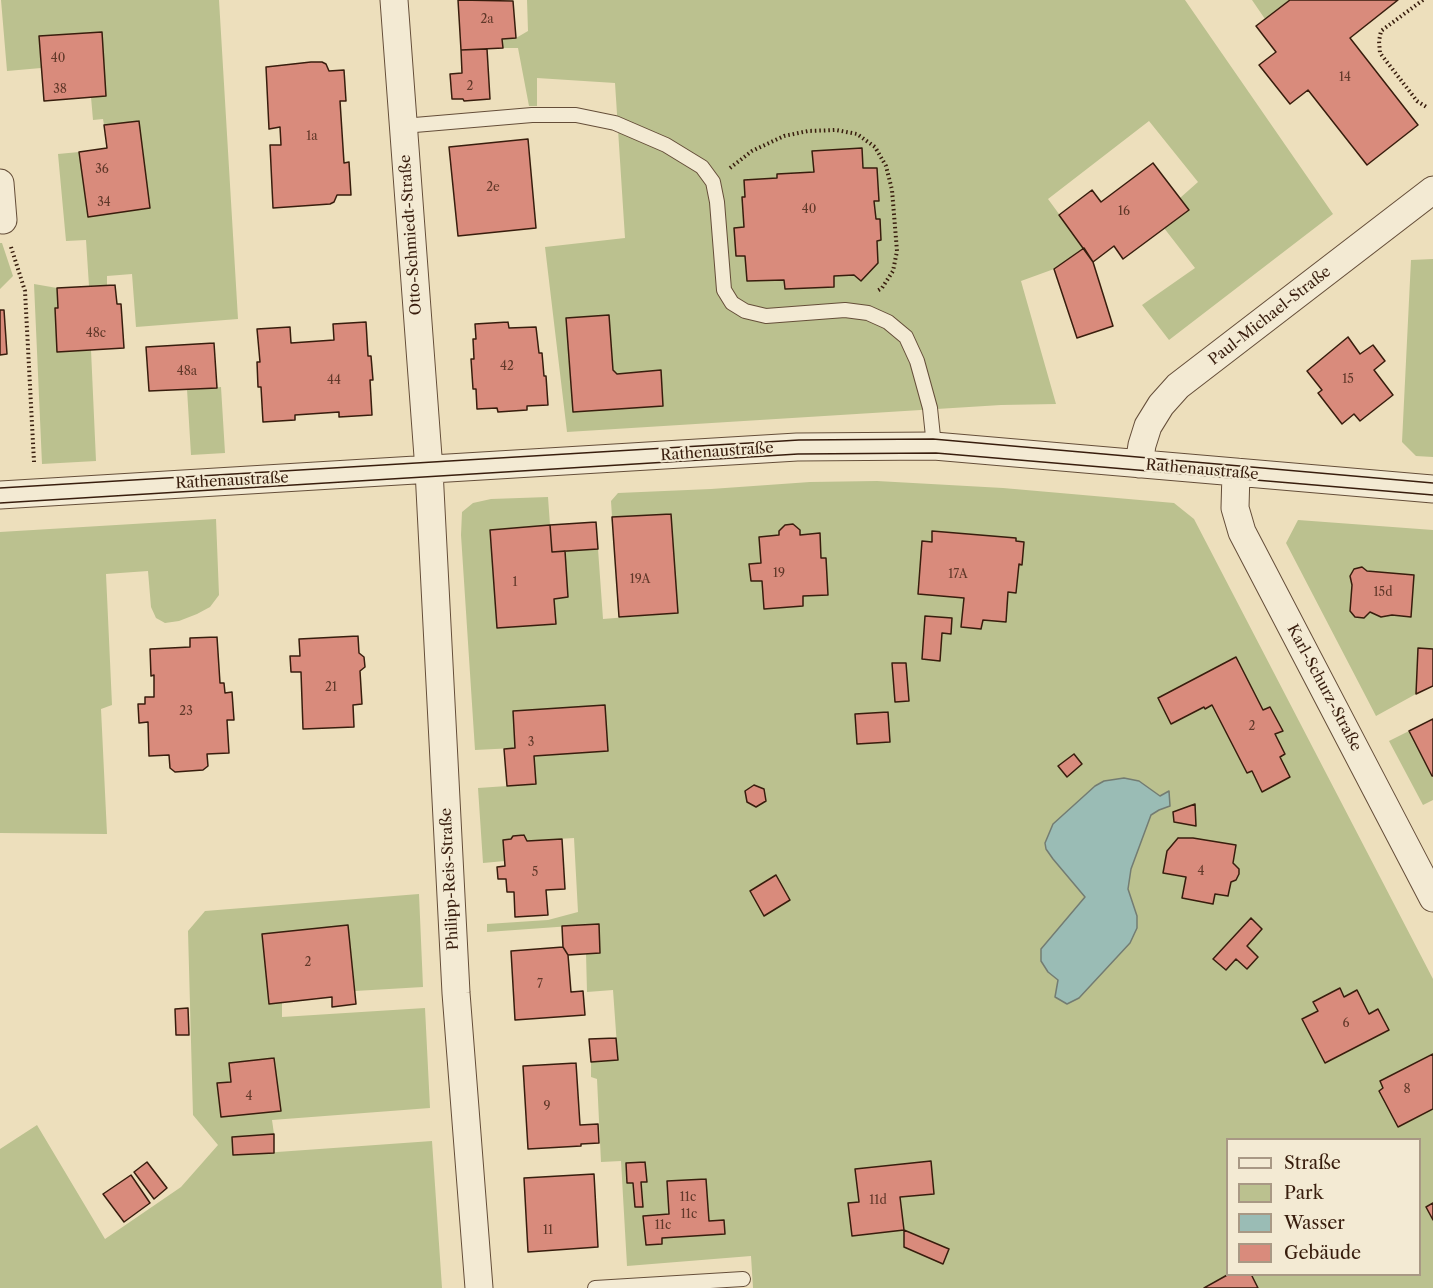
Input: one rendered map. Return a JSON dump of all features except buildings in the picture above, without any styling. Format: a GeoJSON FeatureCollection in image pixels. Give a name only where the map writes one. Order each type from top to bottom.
{"type":"FeatureCollection","features":[{"type":"Feature","properties":{"kind":"street","name":"Otto-Schmiedt-Straße"},"geometry":{"type":"LineString","coordinates":[[394,0],[429,470]]}},
{"type":"Feature","properties":{"kind":"street"},"geometry":{"type":"LineString","coordinates":[[0,183],[3,220]]}},
{"type":"Feature","properties":{"kind":"street","name":"Paul-Michael-Straße"},"geometry":{"type":"LineString","coordinates":[[1139,464],[1148,426],[1161,405],[1178,386],[1433,190]]}},
{"type":"Feature","properties":{"kind":"street","name":"Rathenaustraße"},"geometry":{"type":"LineString","coordinates":[[0,495],[797,447],[934,446],[1433,489]]}},
{"type":"Feature","properties":{"kind":"street","name":"Philipp-Reis-Straße"},"geometry":{"type":"LineString","coordinates":[[429,470],[456,993],[479,1288]]}},
{"type":"Feature","properties":{"kind":"street","name":"Karl-Schurz-Straße"},"geometry":{"type":"LineString","coordinates":[[1236,472],[1236,508],[1242,532],[1433,898]]}},
{"type":"Feature","properties":{"kind":"lane"},"geometry":{"type":"LineString","coordinates":[[403,126],[532,115],[576,115],[615,123],[666,145],[702,167],[712,182],[717,201],[724,290],[732,303],[745,311],[766,315],[845,310],[868,313],[888,322],[906,337],[917,361],[927,397],[934,446]]}},
{"type":"Feature","properties":{"kind":"lane"},"geometry":{"type":"LineString","coordinates":[[595,1288],[744,1279]]}},
{"type":"Feature","properties":{"kind":"path"},"geometry":{"type":"LineString","coordinates":[[1423,0],[1381,31],[1379,41],[1380,53],[1417,101],[1428,108]]}},
{"type":"Feature","properties":{"kind":"path"},"geometry":{"type":"LineString","coordinates":[[714,190],[732,166],[752,151],[784,136],[808,131],[836,130],[857,134],[874,147],[886,166],[892,190],[897,251],[893,271],[882,288],[866,300],[845,310]]}},
{"type":"Feature","properties":{"kind":"path"},"geometry":{"type":"LineString","coordinates":[[3,220],[25,291],[34,464],[39,493]]}},
{"type":"Feature","properties":{"kind":"green space"},"geometry":{"type":"Polygon","coordinates":[[[1,0],[219,0],[238,319],[136,327],[132,274],[107,276],[107,285],[89,286],[86,240],[66,241],[58,154],[79,152],[88,217],[150,208],[139,121],[104,125],[103,119],[93,120],[91,97],[106,96],[101,32],[40,36],[41,68],[7,71],[1,0]]]}},
{"type":"Feature","properties":{"kind":"green space"},"geometry":{"type":"Polygon","coordinates":[[[527,0],[1185,0],[1333,214],[1169,340],[1142,305],[1195,268],[1164,228],[1180,198],[1198,182],[1149,121],[1048,199],[1084,248],[1054,269],[1021,281],[1056,404],[1001,405],[567,432],[545,247],[625,238],[615,83],[537,78],[537,106],[529,106],[518,48],[503,48],[502,39],[516,38],[528,31],[527,0]],[[861,148],[813,151],[814,172],[778,174],[777,178],[745,180],[745,197],[742,198],[744,227],[734,228],[736,256],[745,256],[748,281],[784,280],[785,289],[834,287],[834,276],[854,275],[861,281],[878,263],[877,241],[881,240],[874,201],[879,200],[877,168],[863,168],[861,148]],[[609,315],[566,318],[573,412],[663,405],[660,371],[617,374],[613,370],[609,315]]]}},
{"type":"Feature","properties":{"kind":"green space"},"geometry":{"type":"Polygon","coordinates":[[[1252,0],[1290,0],[1265,19],[1252,0]]]}},
{"type":"Feature","properties":{"kind":"green space"},"geometry":{"type":"Polygon","coordinates":[[[0,243],[2,243],[13,276],[0,289],[0,243]]]}},
{"type":"Feature","properties":{"kind":"green space"},"geometry":{"type":"Polygon","coordinates":[[[1433,259],[1433,457],[1416,456],[1402,442],[1411,260],[1433,259]]]}},
{"type":"Feature","properties":{"kind":"green space"},"geometry":{"type":"Polygon","coordinates":[[[34,284],[57,288],[58,308],[55,308],[57,352],[91,350],[96,461],[42,464],[34,284]]]}},
{"type":"Feature","properties":{"kind":"green space"},"geometry":{"type":"Polygon","coordinates":[[[221,387],[225,453],[191,455],[187,389],[221,387]]]}},
{"type":"Feature","properties":{"kind":"green space"},"geometry":{"type":"Polygon","coordinates":[[[877,481],[1003,488],[1174,503],[1194,519],[1433,979],[1433,1054],[1380,1081],[1383,1088],[1379,1091],[1398,1127],[1433,1109],[1433,1288],[1258,1288],[1252,1276],[1421,1276],[1421,1138],[1226,1138],[1227,1276],[1204,1288],[753,1288],[751,1256],[627,1266],[621,1161],[601,1162],[597,1079],[591,1077],[591,1062],[618,1060],[613,990],[587,992],[586,953],[600,953],[599,924],[487,932],[487,924],[548,920],[578,912],[574,838],[527,841],[524,835],[513,836],[511,839],[503,840],[505,861],[483,863],[478,788],[536,784],[534,756],[608,751],[605,705],[513,711],[515,748],[475,750],[461,535],[462,512],[473,503],[491,499],[548,497],[550,525],[490,530],[497,628],[556,624],[554,599],[568,597],[565,551],[598,549],[603,619],[677,613],[671,514],[612,517],[611,501],[618,493],[810,482],[877,481]],[[793,524],[785,525],[779,531],[779,535],[759,537],[761,563],[749,564],[751,581],[762,581],[764,609],[803,606],[803,596],[828,594],[826,558],[821,558],[820,534],[800,535],[800,530],[793,524]],[[1340,988],[1313,1003],[1318,1011],[1326,1063],[1378,1010],[1369,1014],[1357,990],[1344,997],[1340,988]]]}},
{"type":"Feature","properties":{"kind":"green space"},"geometry":{"type":"Polygon","coordinates":[[[216,519],[219,595],[210,607],[197,614],[179,621],[165,623],[156,618],[151,607],[148,571],[106,574],[112,705],[101,709],[107,834],[0,833],[0,532],[216,519]]]}},
{"type":"Feature","properties":{"kind":"green space"},"geometry":{"type":"Polygon","coordinates":[[[1298,520],[1433,530],[1433,649],[1418,648],[1416,694],[1376,716],[1286,543],[1298,520]]]}},
{"type":"Feature","properties":{"kind":"green space"},"geometry":{"type":"Polygon","coordinates":[[[1409,731],[1433,776],[1433,800],[1423,805],[1389,741],[1409,731]]]}},
{"type":"Feature","properties":{"kind":"green space"},"geometry":{"type":"Polygon","coordinates":[[[419,894],[423,987],[355,991],[348,926],[262,934],[269,1003],[282,1002],[282,1017],[425,1008],[430,1108],[272,1120],[274,1134],[232,1137],[233,1154],[235,1155],[432,1141],[442,1288],[0,1288],[0,1149],[37,1125],[105,1239],[181,1187],[218,1145],[193,1115],[188,931],[205,911],[419,894]]]}},
{"type":"Feature","properties":{"kind":"water"},"geometry":{"type":"Polygon","coordinates":[[[1124,778],[1139,781],[1160,796],[1169,791],[1170,806],[1151,815],[1131,869],[1128,889],[1137,916],[1137,928],[1130,943],[1079,998],[1067,1004],[1055,997],[1058,980],[1048,972],[1041,961],[1041,949],[1085,897],[1053,859],[1045,843],[1053,824],[1095,786],[1104,781],[1124,778]]]}},
{"type":"Feature","properties":{"kind":"tram line"},"geometry":{"type":"LineString","coordinates":[[0,488],[799,440],[933,439],[1433,483]]}},
{"type":"Feature","properties":{"kind":"tram line"},"geometry":{"type":"LineString","coordinates":[[0,503],[798,454],[936,453],[1433,495]]}}]}
